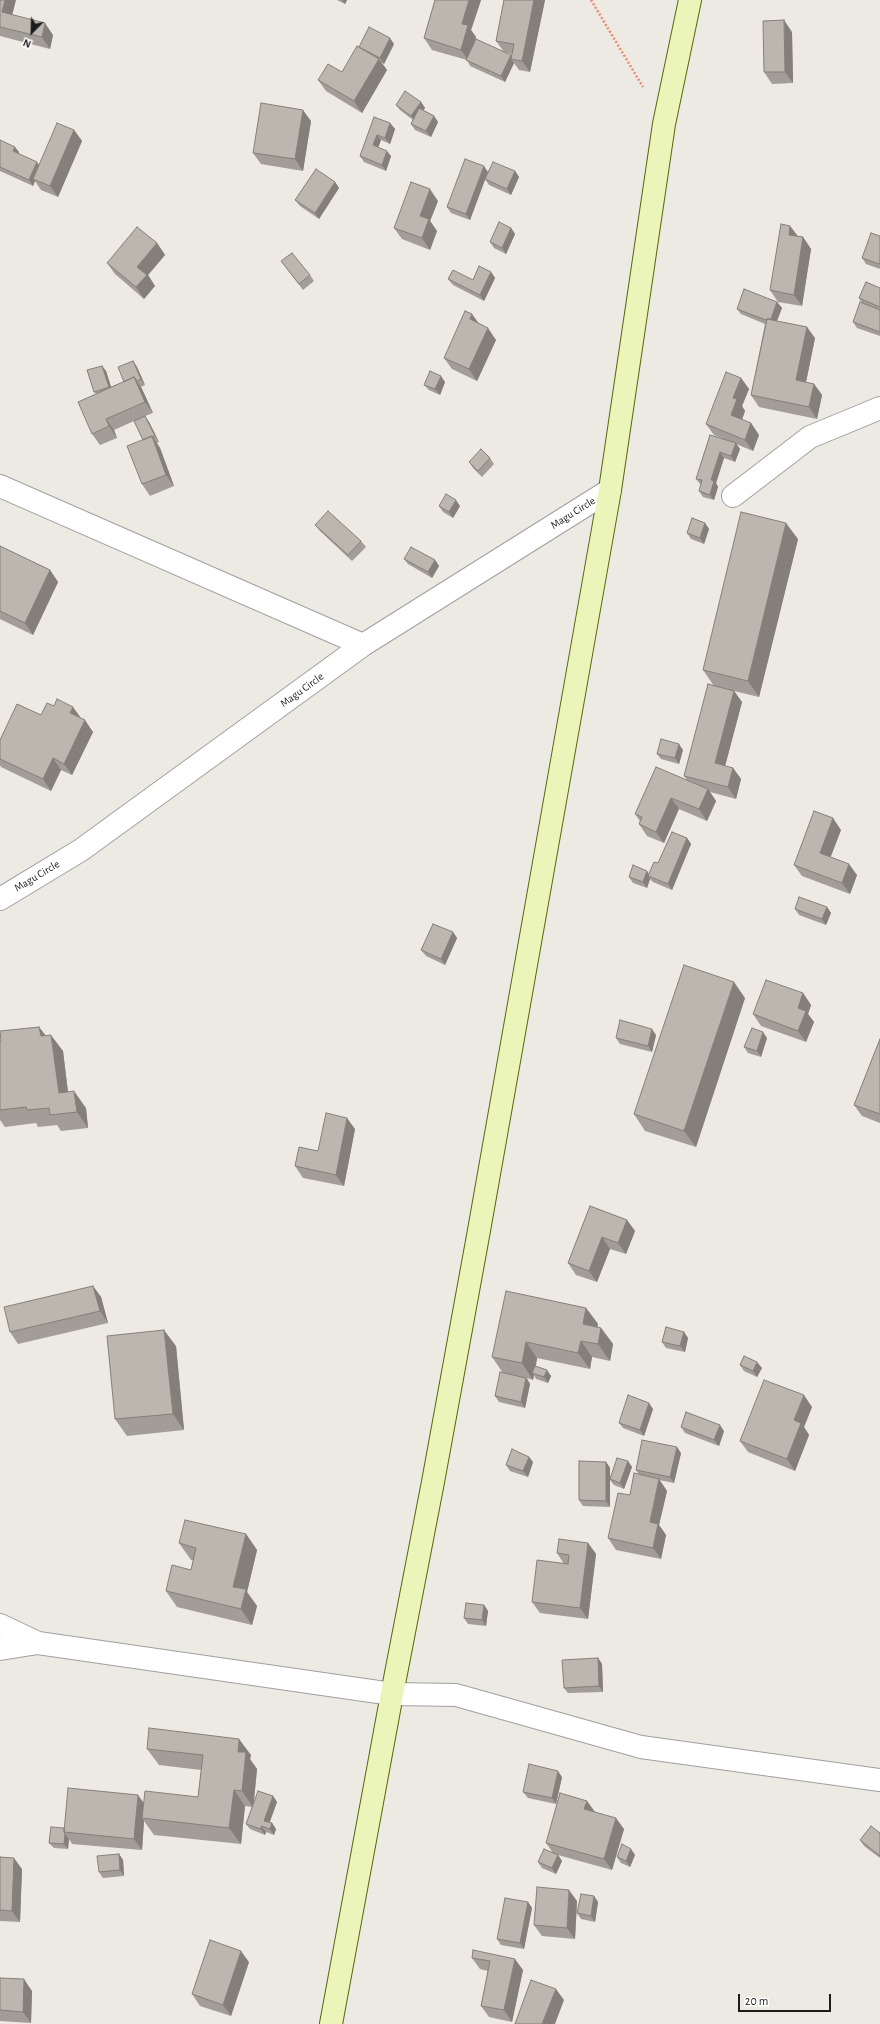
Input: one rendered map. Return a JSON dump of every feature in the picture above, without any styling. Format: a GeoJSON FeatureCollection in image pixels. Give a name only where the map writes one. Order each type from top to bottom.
{"type":"FeatureCollection","features":[{"type":"Feature","properties":{"kind":"main road"},"geometry":{"type":"LineString","coordinates":[[331,2024],[443,1428],[610,490],[664,124],[690,0]]}},
{"type":"Feature","properties":{"kind":"street"},"geometry":{"type":"LineString","coordinates":[[733,496],[810,437],[880,408]]}},
{"type":"Feature","properties":{"kind":"street"},"geometry":{"type":"LineString","coordinates":[[0,486],[363,645]]}},
{"type":"Feature","properties":{"kind":"street","name":"Magu Circle"},"geometry":{"type":"LineString","coordinates":[[0,899],[81,850],[363,645],[610,490]]}},
{"type":"Feature","properties":{"kind":"street"},"geometry":{"type":"LineString","coordinates":[[0,1625],[38,1643],[392,1694],[456,1695],[641,1747],[880,1780]]}},
{"type":"Feature","properties":{"kind":"street"},"geometry":{"type":"LineString","coordinates":[[0,1649],[38,1643]]}},
{"type":"Feature","properties":{"kind":"path"},"geometry":{"type":"LineString","coordinates":[[591,0],[664,124]]}},
{"type":"Feature","properties":{"kind":"building"},"geometry":{"type":"Polygon","coordinates":[[[0,0],[5,0],[2,12],[45,23],[42,37],[0,27],[0,0]]]}},
{"type":"Feature","properties":{"kind":"building"},"geometry":{"type":"Polygon","coordinates":[[[435,0],[469,0],[462,24],[468,25],[461,50],[424,38],[435,0]]]}},
{"type":"Feature","properties":{"kind":"building"},"geometry":{"type":"Polygon","coordinates":[[[504,0],[534,0],[522,61],[511,59],[514,44],[496,41],[504,0]]]}},
{"type":"Feature","properties":{"kind":"building"},"geometry":{"type":"Polygon","coordinates":[[[784,20],[785,72],[764,72],[763,21],[784,20]]]}},
{"type":"Feature","properties":{"kind":"building"},"geometry":{"type":"Polygon","coordinates":[[[369,27],[390,38],[380,58],[359,47],[369,27]]]}},
{"type":"Feature","properties":{"kind":"building"},"geometry":{"type":"Polygon","coordinates":[[[476,39],[511,55],[501,76],[466,60],[476,39]]]}},
{"type":"Feature","properties":{"kind":"building"},"geometry":{"type":"Polygon","coordinates":[[[357,46],[379,59],[354,101],[318,80],[328,64],[342,72],[357,46]]]}},
{"type":"Feature","properties":{"kind":"building"},"geometry":{"type":"Polygon","coordinates":[[[405,91],[421,102],[411,116],[396,105],[405,91]]]}},
{"type":"Feature","properties":{"kind":"building"},"geometry":{"type":"Polygon","coordinates":[[[261,103],[303,110],[295,159],[253,153],[261,103]]]}},
{"type":"Feature","properties":{"kind":"building"},"geometry":{"type":"Polygon","coordinates":[[[419,108],[434,116],[426,131],[411,124],[419,108]]]}},
{"type":"Feature","properties":{"kind":"building"},"geometry":{"type":"Polygon","coordinates":[[[374,117],[390,123],[385,138],[377,135],[373,145],[387,151],[382,165],[360,156],[374,117]]]}},
{"type":"Feature","properties":{"kind":"building"},"geometry":{"type":"Polygon","coordinates":[[[57,123],[74,130],[50,186],[33,179],[57,123]]]}},
{"type":"Feature","properties":{"kind":"building"},"geometry":{"type":"Polygon","coordinates":[[[0,140],[15,147],[13,151],[37,162],[29,180],[0,167],[0,140]]]}},
{"type":"Feature","properties":{"kind":"building"},"geometry":{"type":"Polygon","coordinates":[[[465,159],[484,166],[466,214],[447,207],[465,159]]]}},
{"type":"Feature","properties":{"kind":"building"},"geometry":{"type":"Polygon","coordinates":[[[493,162],[515,171],[507,189],[485,179],[493,162]]]}},
{"type":"Feature","properties":{"kind":"building"},"geometry":{"type":"Polygon","coordinates":[[[316,169],[335,182],[315,213],[295,200],[316,169]]]}},
{"type":"Feature","properties":{"kind":"building"},"geometry":{"type":"Polygon","coordinates":[[[411,182],[430,189],[420,216],[429,219],[422,238],[394,228],[411,182]]]}},
{"type":"Feature","properties":{"kind":"building"},"geometry":{"type":"Polygon","coordinates":[[[499,222],[511,228],[502,248],[490,242],[499,222]]]}},
{"type":"Feature","properties":{"kind":"building"},"geometry":{"type":"Polygon","coordinates":[[[781,224],[790,226],[789,235],[803,237],[794,295],[770,290],[781,224]]]}},
{"type":"Feature","properties":{"kind":"building"},"geometry":{"type":"Polygon","coordinates":[[[137,227],[157,243],[137,267],[147,275],[136,287],[107,263],[137,227]]]}},
{"type":"Feature","properties":{"kind":"building"},"geometry":{"type":"Polygon","coordinates":[[[871,233],[880,236],[879,264],[862,258],[871,233]]]}},
{"type":"Feature","properties":{"kind":"building"},"geometry":{"type":"Polygon","coordinates":[[[292,253],[310,275],[299,284],[281,261],[292,253]]]}},
{"type":"Feature","properties":{"kind":"building"},"geometry":{"type":"Polygon","coordinates":[[[479,266],[491,272],[480,295],[448,279],[453,270],[473,280],[479,266]]]}},
{"type":"Feature","properties":{"kind":"building"},"geometry":{"type":"Polygon","coordinates":[[[866,282],[880,288],[880,307],[859,298],[866,282]]]}},
{"type":"Feature","properties":{"kind":"building"},"geometry":{"type":"Polygon","coordinates":[[[744,289],[777,302],[771,319],[766,320],[737,309],[744,289]]]}},
{"type":"Feature","properties":{"kind":"building"},"geometry":{"type":"Polygon","coordinates":[[[860,302],[880,310],[880,332],[853,322],[860,302]]]}},
{"type":"Feature","properties":{"kind":"building"},"geometry":{"type":"Polygon","coordinates":[[[465,311],[472,314],[470,319],[488,328],[469,369],[444,358],[465,311]]]}},
{"type":"Feature","properties":{"kind":"building"},"geometry":{"type":"Polygon","coordinates":[[[767,319],[807,327],[796,380],[814,384],[809,407],[751,395],[767,319]]]}},
{"type":"Feature","properties":{"kind":"building"},"geometry":{"type":"Polygon","coordinates":[[[133,361],[141,379],[137,381],[134,377],[124,382],[118,367],[133,361]]]}},
{"type":"Feature","properties":{"kind":"building"},"geometry":{"type":"Polygon","coordinates":[[[102,366],[109,387],[94,392],[87,370],[102,366]]]}},
{"type":"Feature","properties":{"kind":"building"},"geometry":{"type":"Polygon","coordinates":[[[430,371],[441,376],[435,389],[424,385],[430,371]]]}},
{"type":"Feature","properties":{"kind":"building"},"geometry":{"type":"Polygon","coordinates":[[[726,372],[741,378],[733,398],[737,399],[731,415],[751,423],[745,440],[706,424],[726,372]]]}},
{"type":"Feature","properties":{"kind":"building"},"geometry":{"type":"Polygon","coordinates":[[[134,377],[145,402],[106,419],[109,426],[92,434],[78,402],[134,377]]]}},
{"type":"Feature","properties":{"kind":"building"},"geometry":{"type":"Polygon","coordinates":[[[145,416],[155,436],[143,440],[134,421],[145,416]]]}},
{"type":"Feature","properties":{"kind":"building"},"geometry":{"type":"Polygon","coordinates":[[[710,435],[736,443],[731,456],[720,452],[711,480],[714,481],[710,495],[699,491],[702,480],[696,479],[710,435]]]}},
{"type":"Feature","properties":{"kind":"building"},"geometry":{"type":"Polygon","coordinates":[[[152,436],[166,475],[142,484],[127,446],[152,436]]]}},
{"type":"Feature","properties":{"kind":"building"},"geometry":{"type":"Polygon","coordinates":[[[481,449],[490,458],[478,471],[469,462],[481,449]]]}},
{"type":"Feature","properties":{"kind":"building"},"geometry":{"type":"Polygon","coordinates":[[[446,494],[456,500],[449,512],[439,506],[446,494]]]}},
{"type":"Feature","properties":{"kind":"building"},"geometry":{"type":"Polygon","coordinates":[[[328,511],[361,541],[348,555],[315,525],[328,511]]]}},
{"type":"Feature","properties":{"kind":"building"},"geometry":{"type":"Polygon","coordinates":[[[741,512],[786,523],[748,681],[703,670],[741,512]]]}},
{"type":"Feature","properties":{"kind":"building"},"geometry":{"type":"Polygon","coordinates":[[[692,518],[705,523],[700,538],[687,533],[692,518]]]}},
{"type":"Feature","properties":{"kind":"building"},"geometry":{"type":"Polygon","coordinates":[[[0,546],[50,570],[25,623],[0,611],[0,546]]]}},
{"type":"Feature","properties":{"kind":"building"},"geometry":{"type":"Polygon","coordinates":[[[411,547],[435,560],[428,572],[404,559],[411,547]]]}},
{"type":"Feature","properties":{"kind":"building"},"geometry":{"type":"Polygon","coordinates":[[[708,684],[734,691],[715,763],[733,768],[728,787],[684,776],[708,684]]]}},
{"type":"Feature","properties":{"kind":"building"},"geometry":{"type":"Polygon","coordinates":[[[57,699],[73,707],[70,713],[85,720],[64,764],[53,758],[43,779],[0,759],[0,740],[17,704],[41,715],[47,703],[54,706],[57,699]]]}},
{"type":"Feature","properties":{"kind":"building"},"geometry":{"type":"Polygon","coordinates":[[[661,739],[679,744],[675,758],[657,754],[661,739]]]}},
{"type":"Feature","properties":{"kind":"building"},"geometry":{"type":"Polygon","coordinates":[[[656,767],[708,789],[699,809],[671,798],[656,832],[639,824],[642,817],[635,814],[656,767]]]}},
{"type":"Feature","properties":{"kind":"building"},"geometry":{"type":"Polygon","coordinates":[[[814,811],[833,818],[820,853],[849,864],[842,883],[794,865],[814,811]]]}},
{"type":"Feature","properties":{"kind":"building"},"geometry":{"type":"Polygon","coordinates":[[[672,832],[687,838],[668,884],[648,876],[654,862],[658,863],[672,832]]]}},
{"type":"Feature","properties":{"kind":"building"},"geometry":{"type":"Polygon","coordinates":[[[633,865],[647,871],[643,882],[629,877],[633,865]]]}},
{"type":"Feature","properties":{"kind":"building"},"geometry":{"type":"Polygon","coordinates":[[[799,897],[827,907],[822,919],[795,909],[799,897]]]}},
{"type":"Feature","properties":{"kind":"building"},"geometry":{"type":"Polygon","coordinates":[[[433,924],[453,932],[441,959],[421,950],[433,924]]]}},
{"type":"Feature","properties":{"kind":"building"},"geometry":{"type":"Polygon","coordinates":[[[684,965],[734,982],[684,1131],[634,1114],[684,965]]]}},
{"type":"Feature","properties":{"kind":"building"},"geometry":{"type":"Polygon","coordinates":[[[766,980],[803,993],[798,1008],[806,1011],[798,1031],[753,1014],[766,980]]]}},
{"type":"Feature","properties":{"kind":"building"},"geometry":{"type":"Polygon","coordinates":[[[620,1020],[652,1029],[648,1046],[616,1038],[620,1020]]]}},
{"type":"Feature","properties":{"kind":"building"},"geometry":{"type":"Polygon","coordinates":[[[39,1027],[41,1036],[51,1035],[59,1093],[74,1091],[77,1112],[50,1115],[49,1108],[27,1110],[26,1107],[0,1110],[0,1031],[39,1027]]]}},
{"type":"Feature","properties":{"kind":"building"},"geometry":{"type":"Polygon","coordinates":[[[752,1028],[763,1032],[757,1051],[744,1047],[752,1028]]]}},
{"type":"Feature","properties":{"kind":"building"},"geometry":{"type":"Polygon","coordinates":[[[880,1039],[880,1114],[854,1105],[880,1039]]]}},
{"type":"Feature","properties":{"kind":"building"},"geometry":{"type":"Polygon","coordinates":[[[326,1113],[347,1118],[336,1175],[295,1166],[299,1147],[318,1151],[326,1113]]]}},
{"type":"Feature","properties":{"kind":"building"},"geometry":{"type":"Polygon","coordinates":[[[590,1206],[627,1220],[618,1243],[602,1237],[589,1271],[568,1263],[590,1206]]]}},
{"type":"Feature","properties":{"kind":"building"},"geometry":{"type":"Polygon","coordinates":[[[93,1286],[100,1311],[10,1332],[4,1307],[93,1286]]]}},
{"type":"Feature","properties":{"kind":"building"},"geometry":{"type":"Polygon","coordinates":[[[506,1291],[586,1308],[583,1324],[601,1328],[598,1344],[581,1341],[578,1353],[526,1342],[522,1363],[492,1357],[506,1291]]]}},
{"type":"Feature","properties":{"kind":"building"},"geometry":{"type":"Polygon","coordinates":[[[666,1327],[684,1332],[680,1346],[662,1342],[666,1327]]]}},
{"type":"Feature","properties":{"kind":"building"},"geometry":{"type":"Polygon","coordinates":[[[164,1330],[173,1414],[115,1419],[107,1336],[164,1330]]]}},
{"type":"Feature","properties":{"kind":"building"},"geometry":{"type":"Polygon","coordinates":[[[744,1356],[757,1362],[753,1371],[740,1365],[744,1356]]]}},
{"type":"Feature","properties":{"kind":"building"},"geometry":{"type":"Polygon","coordinates":[[[535,1366],[547,1370],[544,1377],[532,1373],[535,1366]]]}},
{"type":"Feature","properties":{"kind":"building"},"geometry":{"type":"Polygon","coordinates":[[[500,1372],[526,1378],[521,1402],[495,1396],[500,1372]]]}},
{"type":"Feature","properties":{"kind":"building"},"geometry":{"type":"Polygon","coordinates":[[[764,1380],[804,1395],[794,1420],[801,1423],[787,1459],[740,1441],[764,1380]]]}},
{"type":"Feature","properties":{"kind":"building"},"geometry":{"type":"Polygon","coordinates":[[[628,1395],[649,1403],[640,1430],[619,1423],[628,1395]]]}},
{"type":"Feature","properties":{"kind":"building"},"geometry":{"type":"Polygon","coordinates":[[[686,1412],[720,1425],[714,1440],[681,1427],[686,1412]]]}},
{"type":"Feature","properties":{"kind":"building"},"geometry":{"type":"Polygon","coordinates":[[[642,1440],[677,1447],[670,1477],[636,1470],[642,1440]]]}},
{"type":"Feature","properties":{"kind":"building"},"geometry":{"type":"Polygon","coordinates":[[[512,1449],[529,1457],[523,1471],[506,1465],[512,1449]]]}},
{"type":"Feature","properties":{"kind":"building"},"geometry":{"type":"Polygon","coordinates":[[[617,1458],[628,1461],[620,1483],[610,1479],[617,1458]]]}},
{"type":"Feature","properties":{"kind":"building"},"geometry":{"type":"Polygon","coordinates":[[[579,1461],[606,1462],[606,1501],[579,1500],[579,1461]]]}},
{"type":"Feature","properties":{"kind":"building"},"geometry":{"type":"Polygon","coordinates":[[[634,1473],[659,1479],[650,1522],[658,1524],[653,1548],[608,1538],[618,1493],[630,1495],[634,1473]]]}},
{"type":"Feature","properties":{"kind":"building"},"geometry":{"type":"Polygon","coordinates":[[[185,1520],[246,1534],[233,1587],[246,1589],[241,1609],[166,1591],[172,1565],[191,1570],[196,1548],[179,1543],[185,1520]]]}},
{"type":"Feature","properties":{"kind":"building"},"geometry":{"type":"Polygon","coordinates":[[[559,1539],[588,1543],[580,1608],[532,1602],[537,1560],[568,1564],[569,1555],[557,1553],[559,1539]]]}},
{"type":"Feature","properties":{"kind":"building"},"geometry":{"type":"Polygon","coordinates":[[[466,1603],[484,1605],[482,1620],[464,1618],[466,1603]]]}},
{"type":"Feature","properties":{"kind":"building"},"geometry":{"type":"Polygon","coordinates":[[[598,1658],[599,1686],[564,1688],[562,1660],[598,1658]]]}},
{"type":"Feature","properties":{"kind":"building"},"geometry":{"type":"Polygon","coordinates":[[[149,1728],[239,1739],[238,1752],[246,1752],[242,1791],[234,1790],[229,1828],[142,1818],[145,1791],[198,1797],[203,1755],[147,1749],[149,1728]]]}},
{"type":"Feature","properties":{"kind":"building"},"geometry":{"type":"Polygon","coordinates":[[[529,1764],[558,1771],[552,1798],[523,1792],[529,1764]]]}},
{"type":"Feature","properties":{"kind":"building"},"geometry":{"type":"Polygon","coordinates":[[[68,1788],[138,1795],[134,1839],[64,1832],[68,1788]]]}},
{"type":"Feature","properties":{"kind":"building"},"geometry":{"type":"Polygon","coordinates":[[[258,1791],[273,1796],[264,1821],[272,1823],[270,1829],[261,1826],[261,1829],[246,1824],[258,1791]]]}},
{"type":"Feature","properties":{"kind":"building"},"geometry":{"type":"Polygon","coordinates":[[[560,1793],[587,1801],[584,1809],[616,1818],[604,1859],[546,1843],[560,1793]]]}},
{"type":"Feature","properties":{"kind":"building"},"geometry":{"type":"Polygon","coordinates":[[[871,1826],[880,1833],[880,1856],[860,1840],[871,1826]]]}},
{"type":"Feature","properties":{"kind":"building"},"geometry":{"type":"Polygon","coordinates":[[[51,1827],[64,1828],[64,1844],[49,1843],[51,1827]]]}},
{"type":"Feature","properties":{"kind":"building"},"geometry":{"type":"Polygon","coordinates":[[[622,1844],[631,1849],[626,1861],[617,1857],[622,1844]]]}},
{"type":"Feature","properties":{"kind":"building"},"geometry":{"type":"Polygon","coordinates":[[[544,1849],[558,1855],[552,1868],[538,1862],[544,1849]]]}},
{"type":"Feature","properties":{"kind":"building"},"geometry":{"type":"Polygon","coordinates":[[[119,1854],[120,1870],[99,1872],[97,1856],[119,1854]]]}},
{"type":"Feature","properties":{"kind":"building"},"geometry":{"type":"Polygon","coordinates":[[[0,1857],[14,1858],[12,1911],[0,1910],[0,1857]]]}},
{"type":"Feature","properties":{"kind":"building"},"geometry":{"type":"Polygon","coordinates":[[[537,1887],[569,1890],[567,1928],[534,1925],[537,1887]]]}},
{"type":"Feature","properties":{"kind":"building"},"geometry":{"type":"Polygon","coordinates":[[[581,1894],[594,1896],[591,1916],[577,1913],[581,1894]]]}},
{"type":"Feature","properties":{"kind":"building"},"geometry":{"type":"Polygon","coordinates":[[[505,1898],[528,1902],[520,1943],[497,1939],[505,1898]]]}},
{"type":"Feature","properties":{"kind":"building"},"geometry":{"type":"Polygon","coordinates":[[[210,1940],[241,1951],[223,2005],[192,1994],[210,1940]]]}},
{"type":"Feature","properties":{"kind":"building"},"geometry":{"type":"Polygon","coordinates":[[[473,1950],[515,1959],[504,2010],[481,2006],[490,1961],[472,1958],[473,1950]]]}},
{"type":"Feature","properties":{"kind":"building"},"geometry":{"type":"Polygon","coordinates":[[[0,1978],[24,1979],[23,2012],[0,2010],[0,1978]]]}},
{"type":"Feature","properties":{"kind":"building"},"geometry":{"type":"Polygon","coordinates":[[[531,1980],[556,1989],[542,2024],[515,2024],[531,1980]]]}}]}
